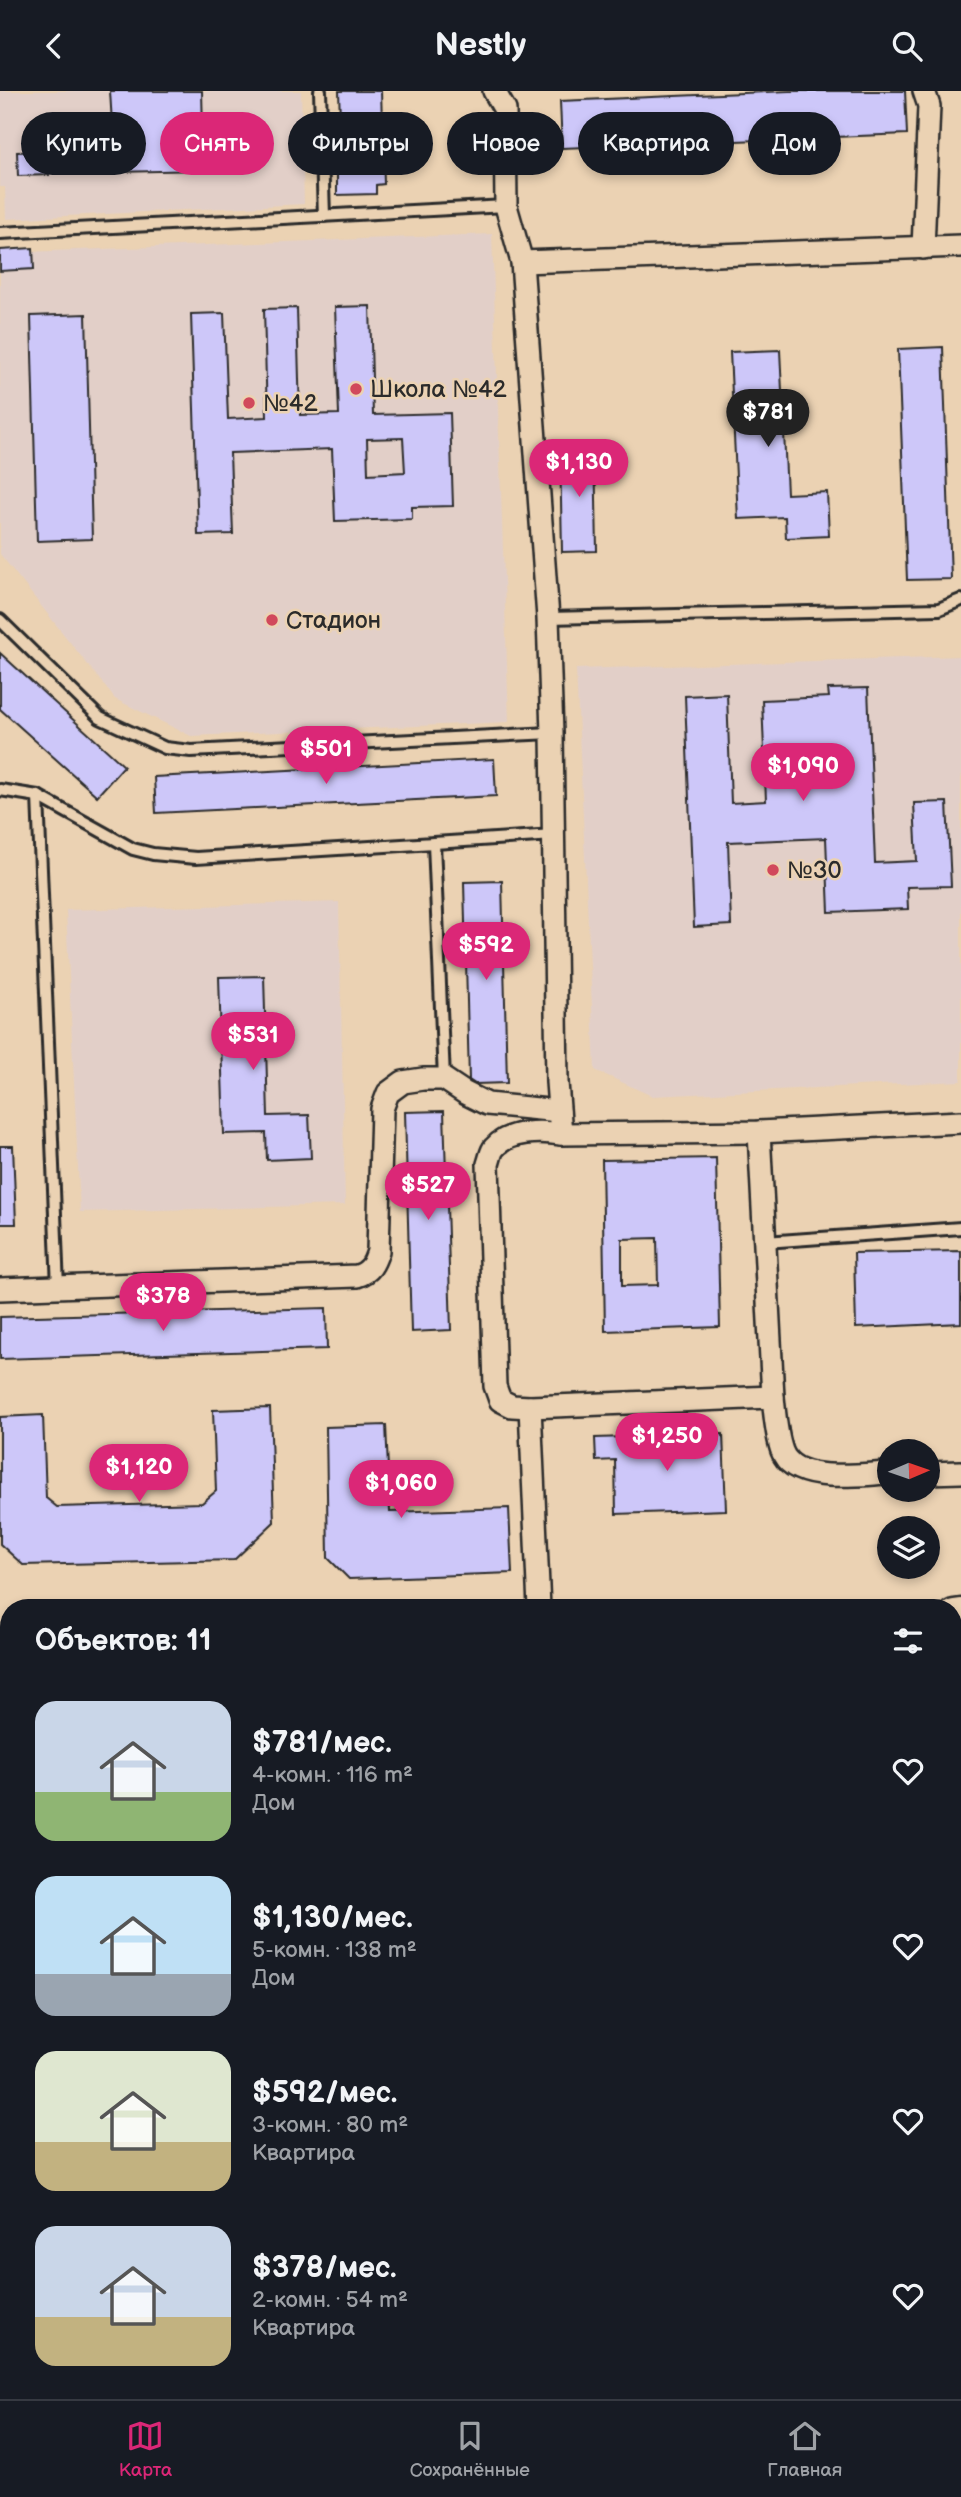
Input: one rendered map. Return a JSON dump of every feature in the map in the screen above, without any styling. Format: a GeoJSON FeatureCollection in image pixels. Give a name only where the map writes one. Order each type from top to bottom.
{"type":"FeatureCollection","features":[{"type":"Feature","properties":{"kind":"street"},"geometry":{"type":"LineString","coordinates":[[495,91],[505,110],[506,206],[522,262],[548,618],[561,1134]]}},
{"type":"Feature","properties":{"kind":"street"},"geometry":{"type":"LineString","coordinates":[[923,248],[929,106],[924,91]]}},
{"type":"Feature","properties":{"kind":"street"},"geometry":{"type":"LineString","coordinates":[[522,262],[961,246]]}},
{"type":"Feature","properties":{"kind":"street"},"geometry":{"type":"LineString","coordinates":[[0,1289],[365,1274],[374,1263],[378,1251],[382,1109],[388,1093],[402,1082],[444,1079],[487,1104],[559,1111]]}},
{"type":"Feature","properties":{"kind":"street"},"geometry":{"type":"LineString","coordinates":[[773,1397],[530,1407],[500,1400],[495,1386],[488,1164],[494,1148],[509,1138],[542,1132],[759,1132],[961,1122]]}},
{"type":"Feature","properties":{"kind":"street"},"geometry":{"type":"LineString","coordinates":[[759,1132],[773,1397],[783,1455],[795,1467],[813,1475],[877,1473]]}},
{"type":"Feature","properties":{"kind":"street"},"geometry":{"type":"LineString","coordinates":[[530,1407],[539,1599]]}},
{"type":"Feature","properties":{"kind":"street"},"geometry":{"type":"LineString","coordinates":[[940,1473],[961,1472]]}},
{"type":"Feature","properties":{"kind":"lane"},"geometry":{"type":"LineString","coordinates":[[320,91],[324,216]]}},
{"type":"Feature","properties":{"kind":"lane"},"geometry":{"type":"LineString","coordinates":[[0,233],[506,206]]}},
{"type":"Feature","properties":{"kind":"lane"},"geometry":{"type":"LineString","coordinates":[[548,618],[939,609],[961,600]]}},
{"type":"Feature","properties":{"kind":"lane"},"geometry":{"type":"LineString","coordinates":[[0,620],[100,718],[165,748],[191,751],[552,733]]}},
{"type":"Feature","properties":{"kind":"lane"},"geometry":{"type":"LineString","coordinates":[[0,790],[38,796],[133,849],[153,854],[196,858],[554,835]]}},
{"type":"Feature","properties":{"kind":"lane"},"geometry":{"type":"LineString","coordinates":[[38,796],[58,1288]]}},
{"type":"Feature","properties":{"kind":"lane"},"geometry":{"type":"LineString","coordinates":[[434,843],[444,1079]]}},
{"type":"Feature","properties":{"kind":"lane"},"geometry":{"type":"LineString","coordinates":[[765,1242],[961,1228]]}},
{"type":"Feature","properties":{"kind":"shaded area"},"geometry":{"type":"Polygon","coordinates":[[[0,91],[301,91],[302,112],[288,112],[288,175],[303,175],[304,204],[6,219],[5,187],[0,187],[0,91]]]}},
{"type":"Feature","properties":{"kind":"shaded area","name":"№42"},"geometry":{"type":"Polygon","coordinates":[[[492,234],[509,722],[191,736],[115,699],[0,554],[0,253],[492,234]]]}},
{"type":"Feature","properties":{"kind":"shaded area","name":"№30"},"geometry":{"type":"Polygon","coordinates":[[[961,656],[961,1081],[652,1096],[595,1070],[576,669],[961,656]]]}},
{"type":"Feature","properties":{"kind":"shaded area"},"geometry":{"type":"Polygon","coordinates":[[[339,902],[345,1205],[80,1212],[66,910],[339,902]]]}},
{"type":"Feature","properties":{"kind":"building"},"geometry":{"type":"Polygon","coordinates":[[[110,91],[202,91],[203,112],[160,112],[160,171],[146,171],[146,112],[111,112],[110,91]]]}},
{"type":"Feature","properties":{"kind":"building"},"geometry":{"type":"Polygon","coordinates":[[[339,91],[381,91],[382,112],[340,112],[339,91]]]}},
{"type":"Feature","properties":{"kind":"building"},"geometry":{"type":"Polygon","coordinates":[[[789,91],[905,91],[907,134],[841,137],[841,112],[748,112],[748,140],[734,141],[734,112],[578,112],[578,147],[564,148],[564,112],[560,112],[560,101],[789,91]]]}},
{"type":"Feature","properties":{"kind":"building"},"geometry":{"type":"Polygon","coordinates":[[[17,152],[21,152],[21,175],[49,175],[18,176],[17,152]]]}},
{"type":"Feature","properties":{"kind":"building"},"geometry":{"type":"Polygon","coordinates":[[[337,175],[384,175],[384,184],[376,185],[376,194],[337,195],[337,175]]]}},
{"type":"Feature","properties":{"kind":"building"},"geometry":{"type":"Polygon","coordinates":[[[33,248],[34,269],[0,271],[0,250],[33,248]]]}},
{"type":"Feature","properties":{"kind":"building"},"geometry":{"type":"Polygon","coordinates":[[[370,306],[373,415],[450,413],[453,506],[412,507],[412,519],[335,521],[332,449],[230,453],[233,534],[198,535],[191,314],[224,313],[228,419],[267,417],[264,309],[297,308],[300,415],[339,414],[335,307],[370,306]],[[403,438],[367,439],[368,474],[405,472],[403,438]]]}},
{"type":"Feature","properties":{"kind":"building"},"geometry":{"type":"Polygon","coordinates":[[[86,314],[92,539],[37,541],[31,316],[86,314]]]}},
{"type":"Feature","properties":{"kind":"building"},"geometry":{"type":"Polygon","coordinates":[[[943,347],[951,579],[907,580],[898,349],[943,347]]]}},
{"type":"Feature","properties":{"kind":"building"},"geometry":{"type":"Polygon","coordinates":[[[780,350],[787,494],[827,492],[829,536],[786,538],[785,517],[738,519],[730,352],[780,350]]]}},
{"type":"Feature","properties":{"kind":"building"},"geometry":{"type":"Polygon","coordinates":[[[595,447],[597,551],[562,552],[560,448],[595,447]]]}},
{"type":"Feature","properties":{"kind":"building"},"geometry":{"type":"Polygon","coordinates":[[[0,653],[124,766],[97,796],[0,709],[0,653]]]}},
{"type":"Feature","properties":{"kind":"building"},"geometry":{"type":"Polygon","coordinates":[[[868,688],[875,863],[917,861],[914,803],[947,802],[951,886],[907,887],[908,909],[829,912],[826,838],[728,842],[731,925],[694,927],[685,696],[727,694],[731,803],[766,801],[762,700],[829,697],[828,689],[868,688]]]}},
{"type":"Feature","properties":{"kind":"building"},"geometry":{"type":"Polygon","coordinates":[[[494,759],[496,796],[156,813],[154,777],[494,759]]]}},
{"type":"Feature","properties":{"kind":"building"},"geometry":{"type":"Polygon","coordinates":[[[502,881],[507,1083],[475,1084],[469,1080],[464,882],[502,881]]]}},
{"type":"Feature","properties":{"kind":"building"},"geometry":{"type":"Polygon","coordinates":[[[264,976],[268,1116],[309,1115],[311,1158],[267,1160],[266,1133],[224,1134],[219,977],[264,976]]]}},
{"type":"Feature","properties":{"kind":"building"},"geometry":{"type":"Polygon","coordinates":[[[444,1111],[451,1330],[411,1332],[405,1112],[444,1111]]]}},
{"type":"Feature","properties":{"kind":"building"},"geometry":{"type":"Polygon","coordinates":[[[0,1146],[13,1146],[16,1224],[0,1224],[0,1146]]]}},
{"type":"Feature","properties":{"kind":"building"},"geometry":{"type":"Polygon","coordinates":[[[716,1158],[720,1327],[605,1331],[602,1160],[716,1158]],[[657,1238],[622,1239],[622,1286],[658,1285],[657,1238]]]}},
{"type":"Feature","properties":{"kind":"building"},"geometry":{"type":"Polygon","coordinates":[[[961,1251],[961,1323],[856,1328],[854,1253],[961,1251]]]}},
{"type":"Feature","properties":{"kind":"building"},"geometry":{"type":"Polygon","coordinates":[[[326,1308],[327,1349],[0,1359],[0,1317],[326,1308]]]}},
{"type":"Feature","properties":{"kind":"building"},"geometry":{"type":"Polygon","coordinates":[[[270,1408],[274,1522],[234,1560],[23,1565],[0,1544],[0,1417],[43,1415],[46,1498],[57,1507],[202,1503],[216,1491],[213,1410],[270,1408]]]}},
{"type":"Feature","properties":{"kind":"building"},"geometry":{"type":"Polygon","coordinates":[[[386,1425],[390,1512],[509,1508],[512,1573],[349,1579],[328,1558],[326,1427],[386,1425]]]}},
{"type":"Feature","properties":{"kind":"building"},"geometry":{"type":"Polygon","coordinates":[[[723,1434],[726,1510],[616,1514],[615,1460],[596,1461],[595,1438],[723,1434]]]}},
{"type":"Feature","properties":{"kind":"place","name":"Школа №42"},"geometry":{"type":"Point","coordinates":[356,389]}},
{"type":"Feature","properties":{"kind":"place","name":"№42"},"geometry":{"type":"Point","coordinates":[249,403]}},
{"type":"Feature","properties":{"kind":"place","name":"Стадион"},"geometry":{"type":"Point","coordinates":[272,620]}},
{"type":"Feature","properties":{"kind":"place","name":"№30"},"geometry":{"type":"Point","coordinates":[773,870]}}]}
